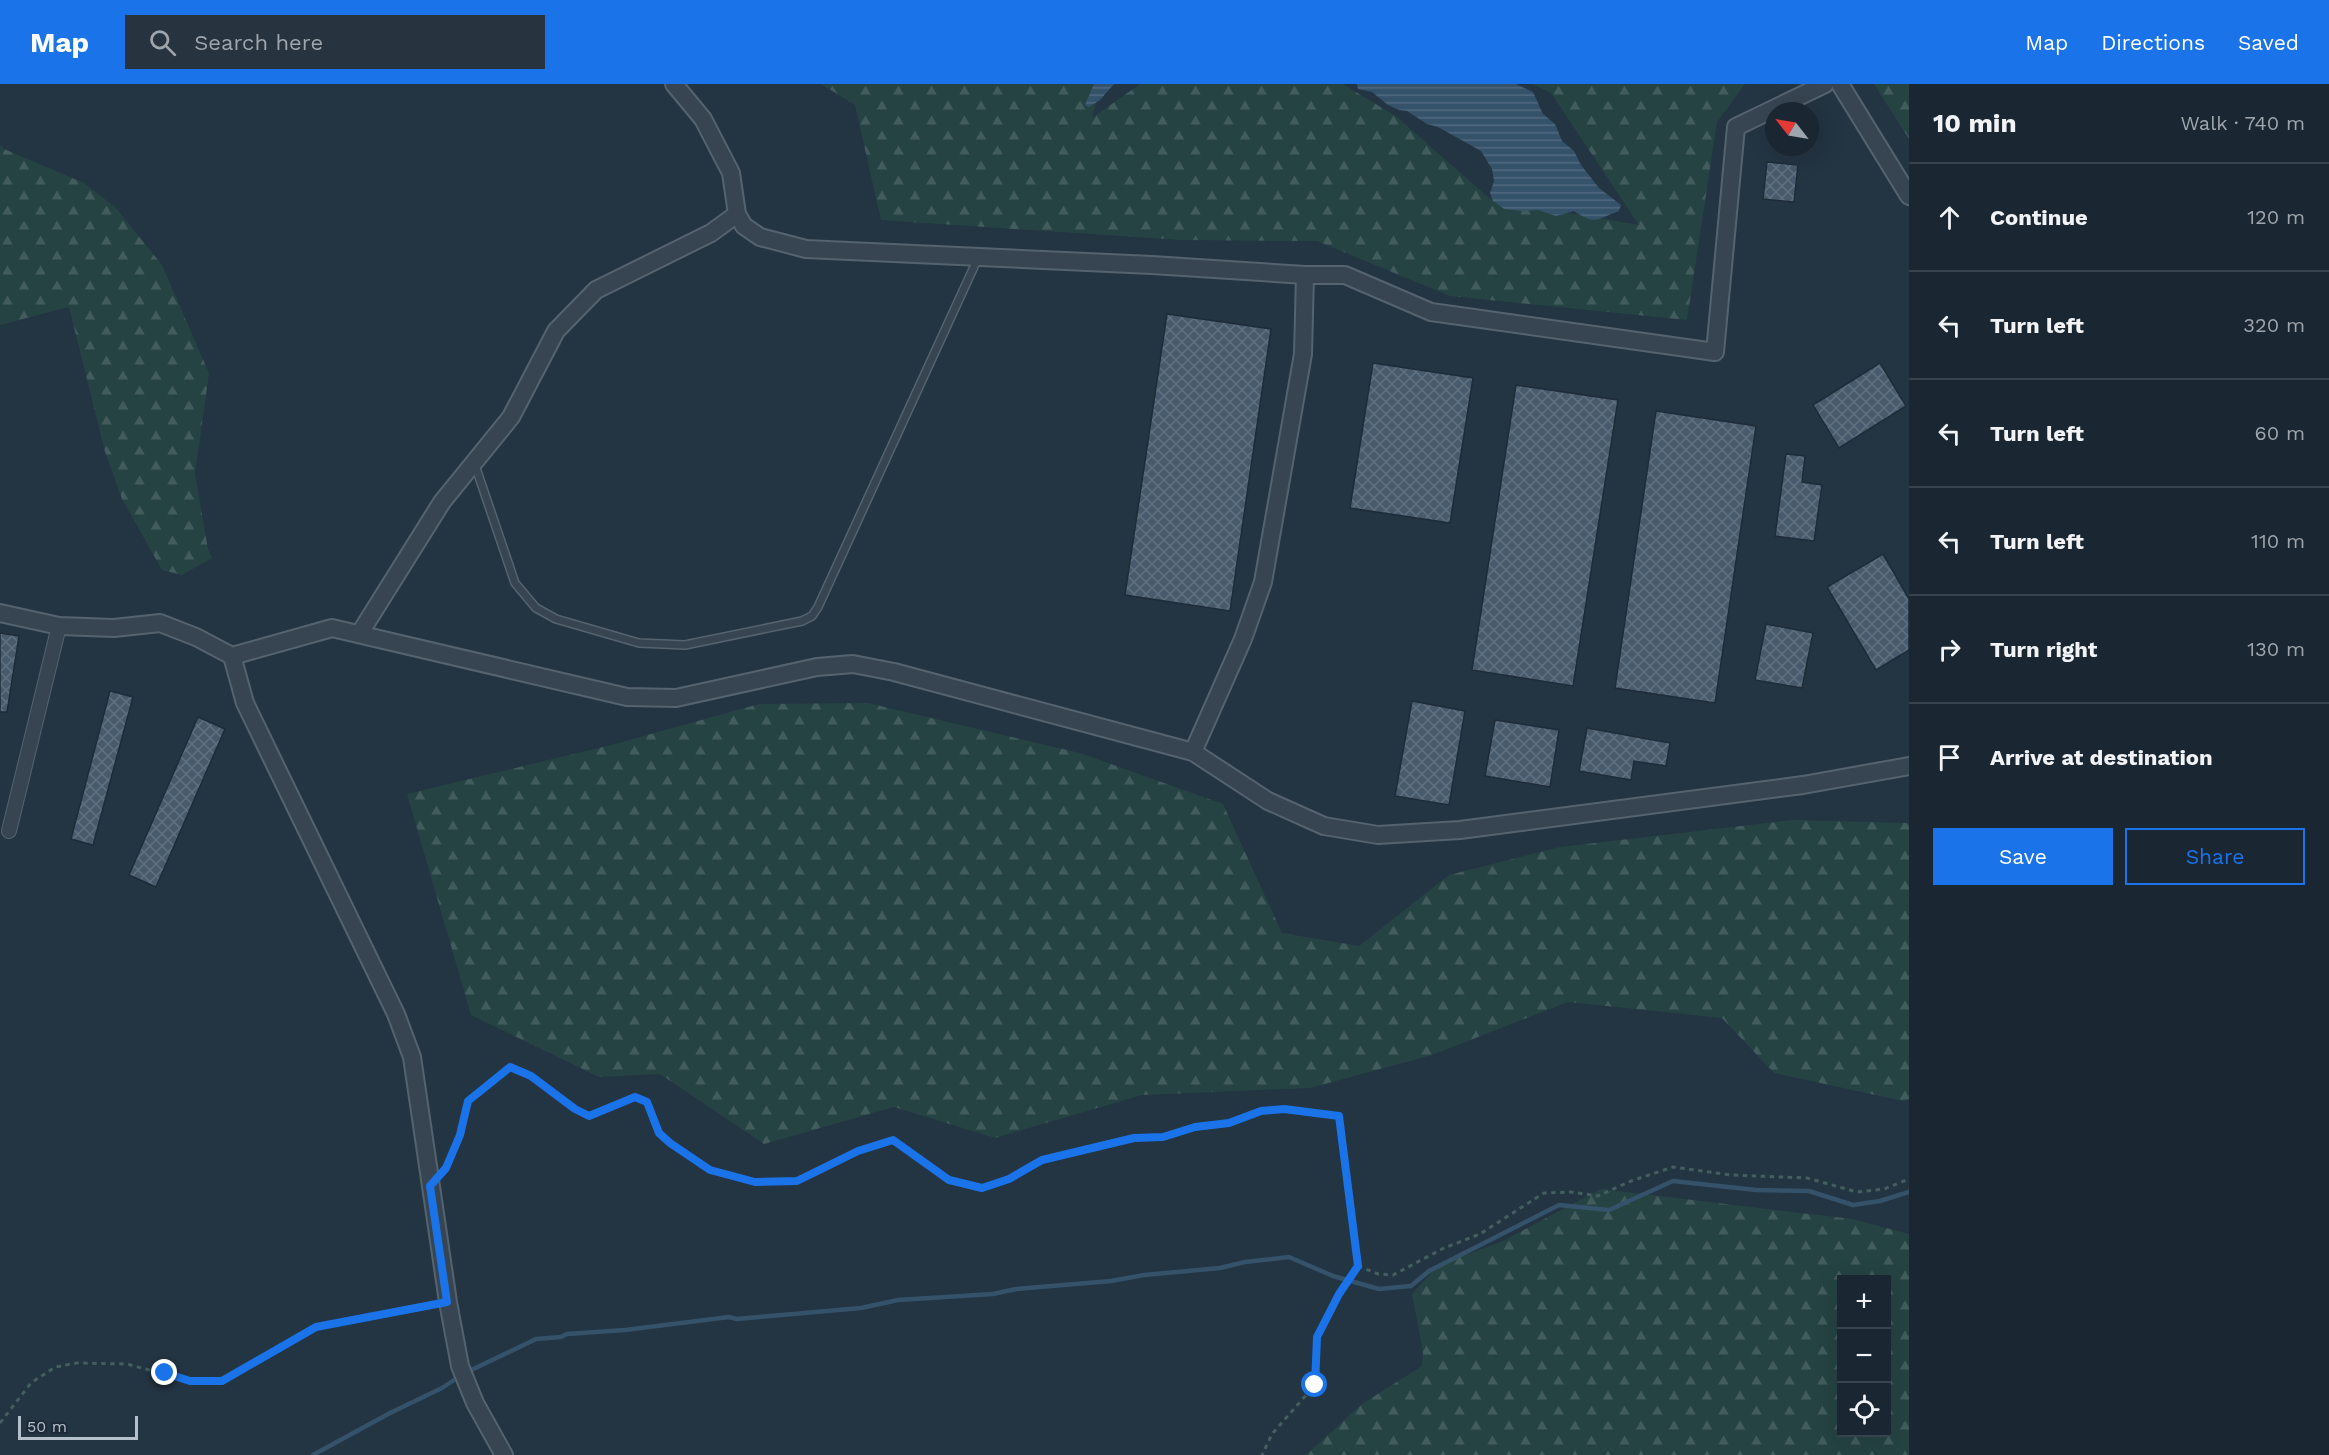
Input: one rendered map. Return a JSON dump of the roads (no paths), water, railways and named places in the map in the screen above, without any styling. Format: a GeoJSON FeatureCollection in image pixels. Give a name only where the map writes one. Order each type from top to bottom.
{"type":"FeatureCollection","features":[{"type":"Feature","properties":{"kind":"street"},"geometry":{"type":"LineString","coordinates":[[674,84],[703,119],[731,173],[737,214],[744,226],[760,237],[806,249],[1152,265],[1305,275],[1345,275],[1431,312],[1460,318],[1715,352],[1736,127],[1825,84]]}},
{"type":"Feature","properties":{"kind":"street"},"geometry":{"type":"LineString","coordinates":[[1840,84],[1909,196]]}},
{"type":"Feature","properties":{"kind":"street"},"geometry":{"type":"LineString","coordinates":[[360,633],[442,502],[511,417],[555,331],[596,290],[711,233],[737,214]]}},
{"type":"Feature","properties":{"kind":"street"},"geometry":{"type":"LineString","coordinates":[[1193,752],[1243,639],[1263,582],[1303,354],[1305,275]]}},
{"type":"Feature","properties":{"kind":"street"},"geometry":{"type":"LineString","coordinates":[[0,613],[59,626],[114,628],[160,623],[196,637],[232,656],[332,628],[627,697],[676,698],[817,667],[853,664],[894,672],[1193,752],[1268,801],[1324,826],[1378,835],[1472,828],[1803,785],[1909,766]]}},
{"type":"Feature","properties":{"kind":"street"},"geometry":{"type":"LineString","coordinates":[[9,831],[59,626]]}},
{"type":"Feature","properties":{"kind":"street"},"geometry":{"type":"LineString","coordinates":[[232,656],[245,704],[400,1025],[412,1057],[447,1302],[460,1366],[475,1403],[504,1455]]}},
{"type":"Feature","properties":{"kind":"lane"},"geometry":{"type":"LineString","coordinates":[[474,462],[515,583],[536,608],[556,619],[639,642],[685,645],[802,621],[812,616],[818,607],[979,258]]}},
{"type":"Feature","properties":{"kind":"water"},"geometry":{"type":"Polygon","coordinates":[[[1094,84],[1114,84],[1100,100],[1089,107],[1085,105],[1094,84]]]}},
{"type":"Feature","properties":{"kind":"water"},"geometry":{"type":"Polygon","coordinates":[[[1357,84],[1516,84],[1533,92],[1543,114],[1555,124],[1562,141],[1574,151],[1581,165],[1599,188],[1621,205],[1619,211],[1592,220],[1574,211],[1556,216],[1538,210],[1504,209],[1493,201],[1490,193],[1494,181],[1492,169],[1481,151],[1438,127],[1427,124],[1407,111],[1388,105],[1372,92],[1358,89],[1357,84]]]}},
{"type":"Feature","properties":{"kind":"waterway"},"geometry":{"type":"LineString","coordinates":[[467,1372],[536,1339],[561,1337],[567,1334],[625,1330],[729,1317],[737,1319],[861,1308],[898,1300],[993,1294],[1016,1289],[1220,1268],[1245,1262],[1289,1257],[1333,1276],[1379,1289],[1411,1286],[1429,1271],[1559,1205],[1609,1210],[1673,1181],[1756,1190],[1809,1191],[1853,1205],[1880,1201],[1909,1192]]}},
{"type":"Feature","properties":{"kind":"waterway"},"geometry":{"type":"LineString","coordinates":[[313,1455],[442,1388],[460,1376]]}}]}
